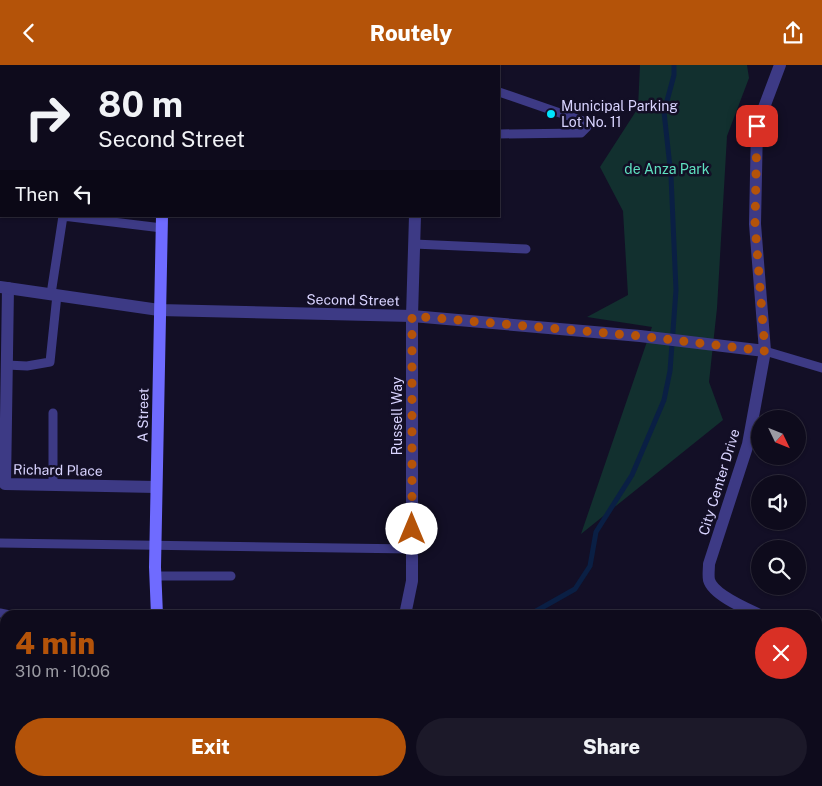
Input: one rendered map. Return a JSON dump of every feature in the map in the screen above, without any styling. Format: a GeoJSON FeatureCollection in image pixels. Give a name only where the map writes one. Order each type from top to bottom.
{"type":"FeatureCollection","features":[{"type":"Feature","properties":{"kind":"main road","name":"A Street"},"geometry":{"type":"LineString","coordinates":[[157,610],[155,576],[156,487],[162,222]]}},
{"type":"Feature","properties":{"kind":"street","name":"City Center Drive"},"geometry":{"type":"LineString","coordinates":[[748,610],[737,605],[717,590],[709,581],[709,564],[748,444],[765,351],[755,224],[757,126],[780,65]]}},
{"type":"Feature","properties":{"kind":"street","name":"Russell Way"},"geometry":{"type":"LineString","coordinates":[[406,610],[412,581],[412,316],[415,217]]}},
{"type":"Feature","properties":{"kind":"street","name":"Second Street"},"geometry":{"type":"LineString","coordinates":[[4,287],[159,310],[412,316],[640,336],[765,351]]}},
{"type":"Feature","properties":{"kind":"street","name":"Richard Place"},"geometry":{"type":"LineString","coordinates":[[4,287],[7,365],[5,484],[156,487]]}},
{"type":"Feature","properties":{"kind":"lane"},"geometry":{"type":"LineString","coordinates":[[500,92],[583,121],[587,127],[581,133],[500,134]]}},
{"type":"Feature","properties":{"kind":"lane"},"geometry":{"type":"LineString","coordinates":[[7,365],[27,366],[50,362],[54,295],[64,217],[162,222]]}},
{"type":"Feature","properties":{"kind":"lane"},"geometry":{"type":"LineString","coordinates":[[414,244],[526,249]]}},
{"type":"Feature","properties":{"kind":"lane"},"geometry":{"type":"LineString","coordinates":[[765,351],[822,368]]}},
{"type":"Feature","properties":{"kind":"lane"},"geometry":{"type":"LineString","coordinates":[[53,413],[53,485]]}},
{"type":"Feature","properties":{"kind":"lane"},"geometry":{"type":"LineString","coordinates":[[0,543],[412,549]]}},
{"type":"Feature","properties":{"kind":"lane"},"geometry":{"type":"LineString","coordinates":[[155,576],[230,576]]}},
{"type":"Feature","properties":{"kind":"green space","name":"de Anza Park"},"geometry":{"type":"Polygon","coordinates":[[[640,65],[747,65],[749,78],[727,136],[717,308],[709,382],[723,420],[581,534],[652,327],[587,317],[628,295],[623,211],[600,167],[638,108],[640,65]]]}},
{"type":"Feature","properties":{"kind":"waterway"},"geometry":{"type":"LineString","coordinates":[[538,610],[575,589],[590,566],[596,532],[632,475],[664,400],[670,371],[676,290],[671,176],[664,112],[674,75],[674,65]]}},
{"type":"Feature","properties":{"kind":"place","name":"Municipal Parking Lot No. 11"},"geometry":{"type":"Point","coordinates":[551,114]}},
{"type":"Feature","properties":{"kind":"route"},"geometry":{"type":"LineString","coordinates":[[412,529],[412,316],[640,336],[765,351],[755,224],[757,126]]}}]}
